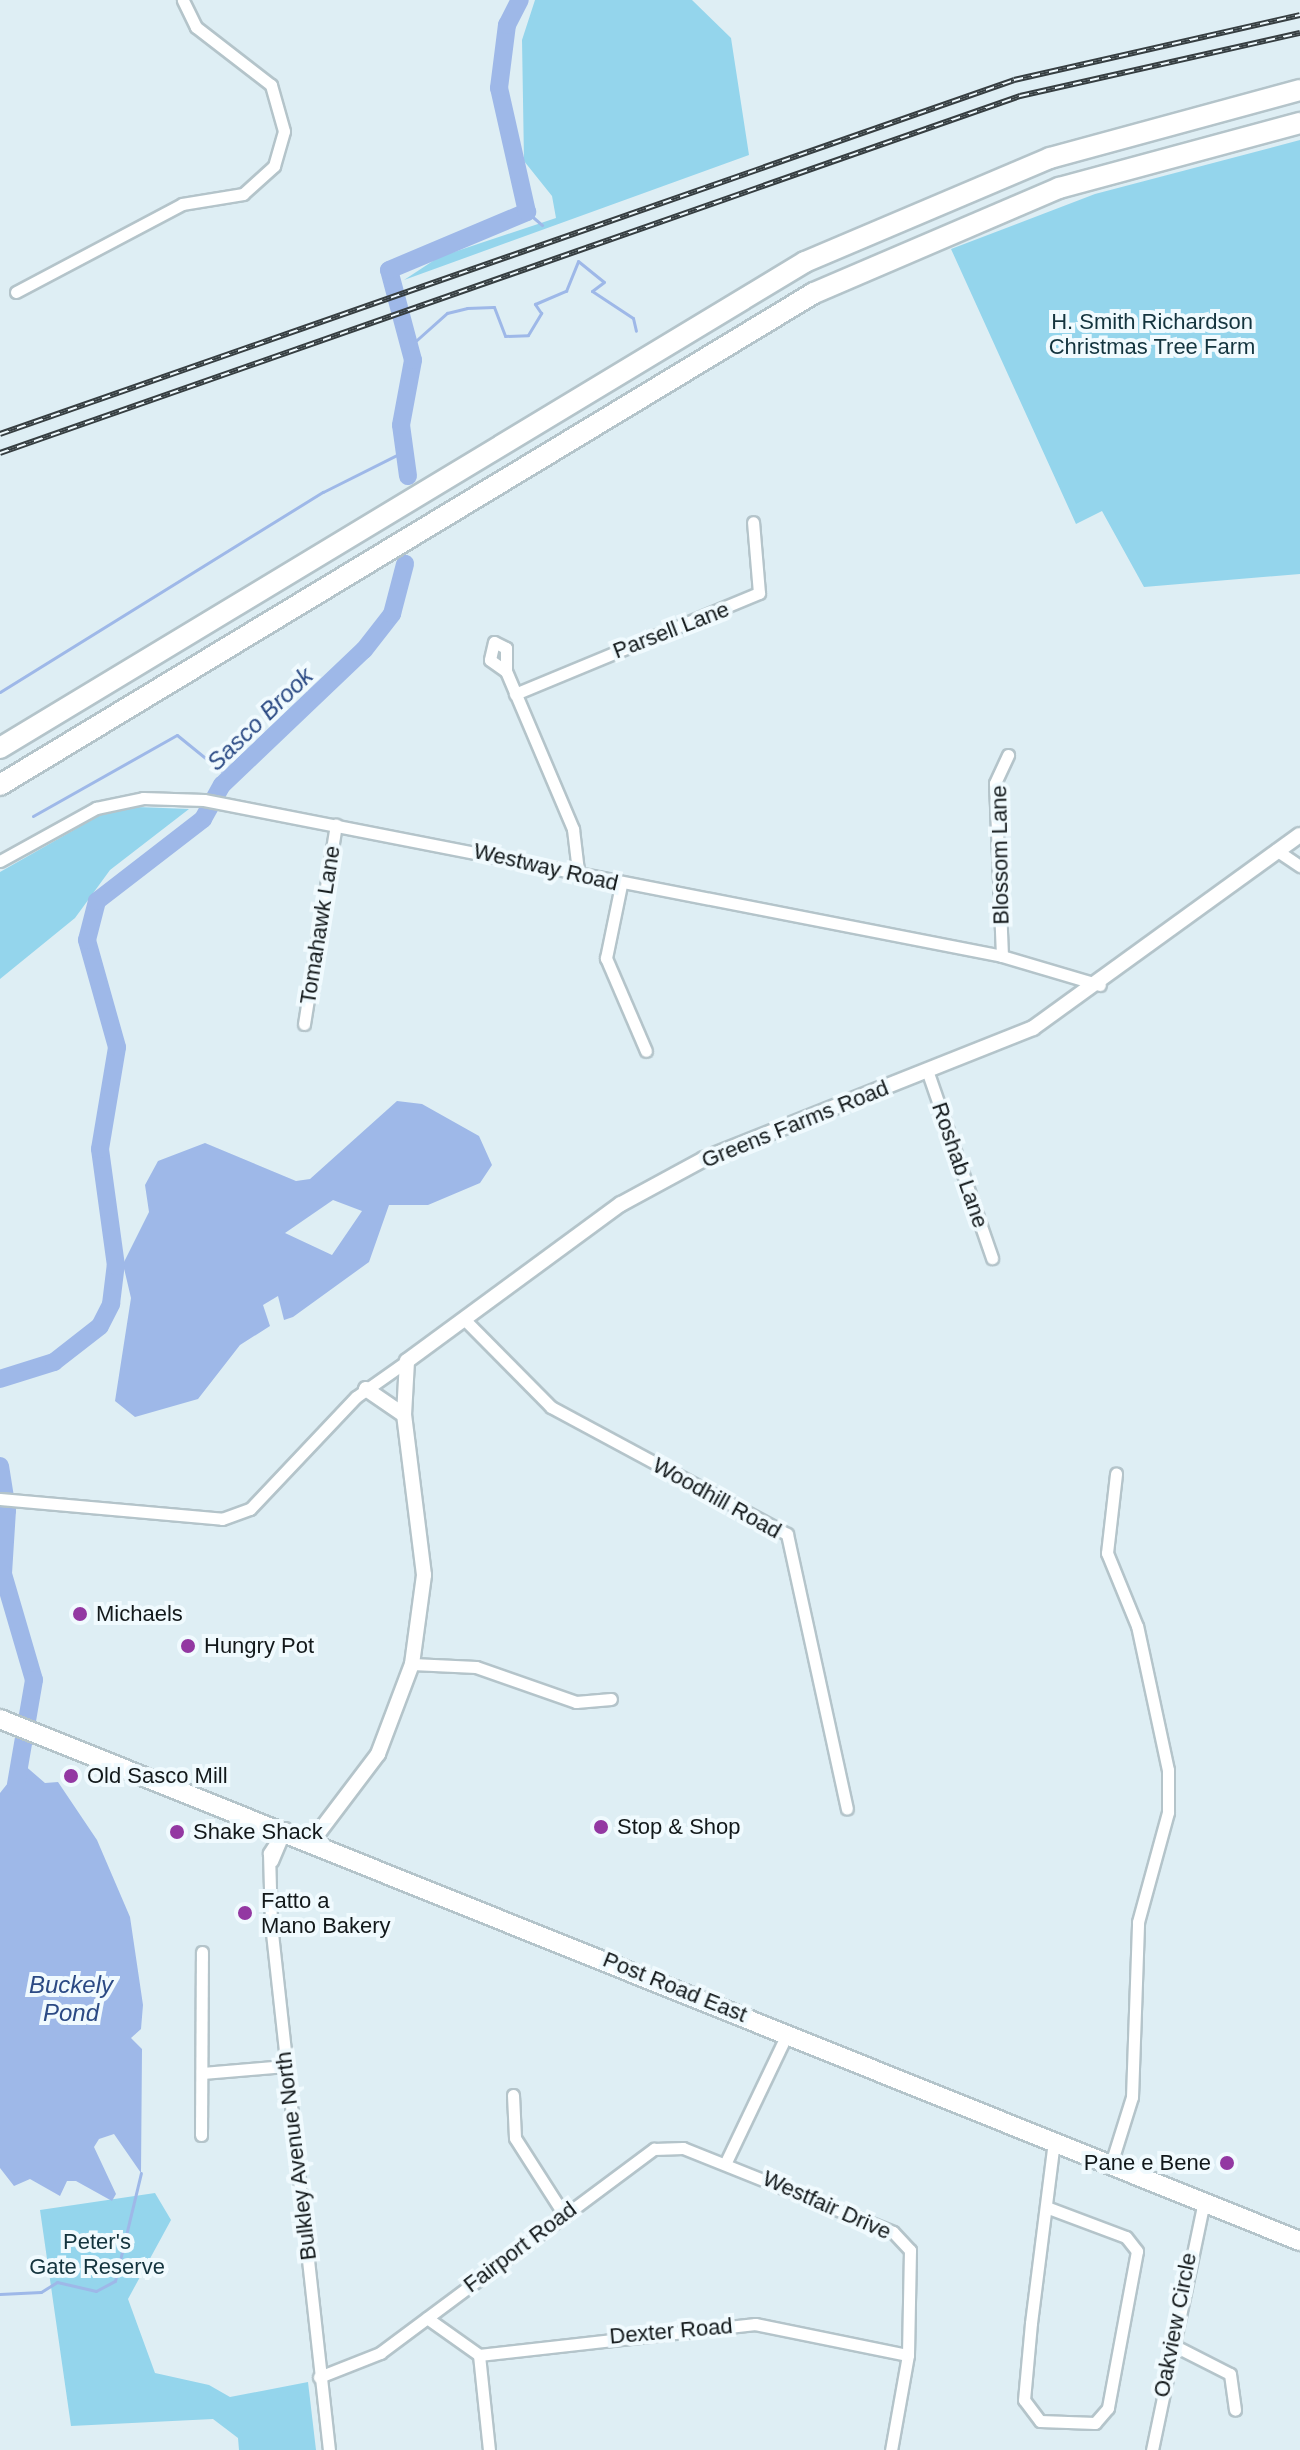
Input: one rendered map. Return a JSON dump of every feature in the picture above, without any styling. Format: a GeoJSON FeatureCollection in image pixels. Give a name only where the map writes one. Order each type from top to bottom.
{"type":"FeatureCollection","features":[{"type":"Feature","properties":{"kind":"highway"},"geometry":{"type":"LineString","coordinates":[[0,748],[805,262],[1038,162],[1300,90]]}},
{"type":"Feature","properties":{"kind":"highway"},"geometry":{"type":"LineString","coordinates":[[0,785],[836,282],[1059,188],[1300,123]]}},
{"type":"Feature","properties":{"kind":"main road","name":"Post Road East"},"geometry":{"type":"LineString","coordinates":[[8,1722],[285,1828],[1300,2241]]}},
{"type":"Feature","properties":{"kind":"street"},"geometry":{"type":"LineString","coordinates":[[16,292],[182,204],[243,194],[274,166],[284,131],[271,85],[196,27],[183,0]]}},
{"type":"Feature","properties":{"kind":"street","name":"Parsell Lane"},"geometry":{"type":"LineString","coordinates":[[515,694],[759,593],[753,522]]}},
{"type":"Feature","properties":{"kind":"street"},"geometry":{"type":"LineString","coordinates":[[506,671],[573,829],[578,871]]}},
{"type":"Feature","properties":{"kind":"street","name":"Blossom Lane"},"geometry":{"type":"LineString","coordinates":[[1002,956],[995,783],[1008,755]]}},
{"type":"Feature","properties":{"kind":"street","name":"Westway Road"},"geometry":{"type":"LineString","coordinates":[[0,861],[96,808],[143,798],[204,800],[578,871],[621,885],[1002,956],[1100,985]]}},
{"type":"Feature","properties":{"kind":"street","name":"Tomahawk Lane"},"geometry":{"type":"LineString","coordinates":[[304,1024],[336,825]]}},
{"type":"Feature","properties":{"kind":"street","name":"Greens Farms Road"},"geometry":{"type":"LineString","coordinates":[[0,1499],[196,1521],[250,1509],[366,1389],[621,1204],[704,1159],[928,1073],[1033,1028],[1100,985],[1300,835]]}},
{"type":"Feature","properties":{"kind":"street"},"geometry":{"type":"LineString","coordinates":[[1276,850],[1300,866]]}},
{"type":"Feature","properties":{"kind":"street"},"geometry":{"type":"LineString","coordinates":[[621,885],[606,958],[646,1051]]}},
{"type":"Feature","properties":{"kind":"street","name":"Roshab Lane"},"geometry":{"type":"LineString","coordinates":[[928,1073],[992,1258]]}},
{"type":"Feature","properties":{"kind":"street","name":"Woodhill Road"},"geometry":{"type":"LineString","coordinates":[[465,1320],[551,1407],[787,1534],[847,1809]]}},
{"type":"Feature","properties":{"kind":"street"},"geometry":{"type":"LineString","coordinates":[[313,1840],[378,1754],[412,1664],[424,1575],[404,1415],[407,1361]]}},
{"type":"Feature","properties":{"kind":"street"},"geometry":{"type":"LineString","coordinates":[[366,1389],[404,1415]]}},
{"type":"Feature","properties":{"kind":"street"},"geometry":{"type":"LineString","coordinates":[[1111,2164],[1132,2097],[1138,1922],[1168,1812],[1168,1770],[1137,1626],[1107,1553],[1116,1474]]}},
{"type":"Feature","properties":{"kind":"street"},"geometry":{"type":"LineString","coordinates":[[412,1664],[476,1667],[576,1702],[611,1699]]}},
{"type":"Feature","properties":{"kind":"street","name":"Bulkley Avenue North"},"geometry":{"type":"LineString","coordinates":[[285,1828],[285,1844],[272,1861],[286,2066],[329,2450]]}},
{"type":"Feature","properties":{"kind":"street"},"geometry":{"type":"LineString","coordinates":[[201,2135],[202,1952]]}},
{"type":"Feature","properties":{"kind":"street"},"geometry":{"type":"LineString","coordinates":[[727,2160],[788,2032]]}},
{"type":"Feature","properties":{"kind":"street"},"geometry":{"type":"LineString","coordinates":[[202,2073],[286,2066]]}},
{"type":"Feature","properties":{"kind":"street"},"geometry":{"type":"LineString","coordinates":[[513,2095],[515,2138],[563,2213]]}},
{"type":"Feature","properties":{"kind":"street"},"geometry":{"type":"LineString","coordinates":[[1046,2207],[1126,2237],[1137,2251],[1108,2408],[1095,2423],[1040,2421],[1024,2400],[1046,2207],[1054,2140]]}},
{"type":"Feature","properties":{"kind":"street","name":"Fairport Road"},"geometry":{"type":"LineString","coordinates":[[319,2377],[380,2353],[563,2213],[654,2149],[727,2160]]}},
{"type":"Feature","properties":{"kind":"street","name":"Westfair Drive"},"geometry":{"type":"LineString","coordinates":[[727,2160],[904,2241],[912,2264],[908,2355],[891,2450]]}},
{"type":"Feature","properties":{"kind":"street","name":"Oakview Circle"},"geometry":{"type":"LineString","coordinates":[[1152,2450],[1171,2344],[1204,2202]]}},
{"type":"Feature","properties":{"kind":"street"},"geometry":{"type":"LineString","coordinates":[[427,2318],[479,2355],[489,2450]]}},
{"type":"Feature","properties":{"kind":"street","name":"Dexter Road"},"geometry":{"type":"LineString","coordinates":[[479,2355],[755,2324],[908,2355]]}},
{"type":"Feature","properties":{"kind":"street"},"geometry":{"type":"LineString","coordinates":[[1171,2344],[1230,2374],[1235,2410]]}},
{"type":"Feature","properties":{"kind":"green space"},"geometry":{"type":"Polygon","coordinates":[[[535,0],[692,0],[731,38],[749,155],[404,280],[439,257],[556,218],[552,196],[524,161],[522,40],[535,0]]]}},
{"type":"Feature","properties":{"kind":"green space","name":"H. Smith Richardson Christmas Tree Farm"},"geometry":{"type":"Polygon","coordinates":[[[1300,140],[1300,574],[1144,587],[1102,511],[1076,524],[951,249],[1095,194],[1300,140]]]}},
{"type":"Feature","properties":{"kind":"green space"},"geometry":{"type":"Polygon","coordinates":[[[137,807],[189,809],[110,870],[75,918],[0,979],[0,872],[109,810],[137,807]]]}},
{"type":"Feature","properties":{"kind":"green space","name":"Peter's Gate Reserve"},"geometry":{"type":"Polygon","coordinates":[[[155,2193],[171,2220],[128,2299],[155,2373],[209,2385],[230,2397],[308,2382],[316,2450],[239,2450],[238,2438],[213,2419],[71,2426],[40,2210],[155,2193]]]}},
{"type":"Feature","properties":{"kind":"water"},"geometry":{"type":"Polygon","coordinates":[[[397,1101],[422,1104],[479,1136],[492,1165],[480,1183],[428,1205],[389,1205],[369,1262],[293,1317],[284,1320],[278,1296],[263,1305],[270,1326],[240,1345],[198,1399],[135,1417],[115,1401],[131,1298],[123,1264],[149,1212],[145,1185],[158,1161],[205,1143],[296,1181],[310,1179],[397,1101]],[[333,1200],[285,1233],[332,1255],[362,1211],[333,1200]]]}},
{"type":"Feature","properties":{"kind":"water","name":"Buckely Pond"},"geometry":{"type":"Polygon","coordinates":[[[23,1764],[45,1783],[58,1782],[97,1840],[130,1917],[143,2005],[141,2029],[131,2038],[142,2049],[141,2173],[114,2134],[99,2139],[94,2147],[116,2194],[112,2201],[76,2181],[67,2181],[60,2196],[30,2179],[14,2186],[0,2168],[0,1793],[23,1764]]]}},
{"type":"Feature","properties":{"kind":"waterway","name":"Sasco Brook"},"geometry":{"type":"LineString","coordinates":[[408,476],[401,425],[413,360],[389,270],[527,212],[499,88],[507,25],[520,0]]}},
{"type":"Feature","properties":{"kind":"waterway"},"geometry":{"type":"LineString","coordinates":[[527,212],[542,225]]}},
{"type":"Feature","properties":{"kind":"waterway"},"geometry":{"type":"LineString","coordinates":[[410,346],[447,313],[467,308],[494,307],[505,336],[528,335],[541,313],[535,304],[566,291],[578,261],[604,282],[592,291],[633,318],[636,331]]}},
{"type":"Feature","properties":{"kind":"waterway"},"geometry":{"type":"LineString","coordinates":[[0,692],[323,492],[403,452]]}},
{"type":"Feature","properties":{"kind":"waterway","name":"Sasco Brook"},"geometry":{"type":"LineString","coordinates":[[0,1379],[54,1362],[100,1326],[111,1304],[116,1266],[100,1149],[117,1047],[87,940],[97,901],[203,819],[222,785],[364,650],[392,614],[405,564]]}},
{"type":"Feature","properties":{"kind":"waterway"},"geometry":{"type":"LineString","coordinates":[[33,816],[177,735],[230,778]]}},
{"type":"Feature","properties":{"kind":"waterway","name":"Sasco Brook"},"geometry":{"type":"LineString","coordinates":[[0,1466],[7,1510],[3,1574],[34,1680],[16,1784]]}},
{"type":"Feature","properties":{"kind":"waterway","name":"Sasco Brook"},"geometry":{"type":"LineString","coordinates":[[0,2294],[41,2292],[57,2282],[96,2291],[115,2281],[141,2173]]}},
{"type":"Feature","properties":{"kind":"railway"},"geometry":{"type":"LineString","coordinates":[[0,434],[1014,80],[1300,15]]}},
{"type":"Feature","properties":{"kind":"railway"},"geometry":{"type":"LineString","coordinates":[[0,453],[1020,96],[1300,33]]}},
{"type":"Feature","properties":{"kind":"place","name":"Michaels"},"geometry":{"type":"Point","coordinates":[80,1614]}},
{"type":"Feature","properties":{"kind":"place","name":"Hungry Pot"},"geometry":{"type":"Point","coordinates":[188,1646]}},
{"type":"Feature","properties":{"kind":"place","name":"Old Sasco Mill"},"geometry":{"type":"Point","coordinates":[71,1776]}},
{"type":"Feature","properties":{"kind":"place","name":"Stop & Shop"},"geometry":{"type":"Point","coordinates":[601,1827]}},
{"type":"Feature","properties":{"kind":"place","name":"Shake Shack"},"geometry":{"type":"Point","coordinates":[177,1832]}},
{"type":"Feature","properties":{"kind":"place","name":"Fatto a Mano Bakery"},"geometry":{"type":"Point","coordinates":[245,1913]}},
{"type":"Feature","properties":{"kind":"place","name":"Pane e Bene"},"geometry":{"type":"Point","coordinates":[1227,2163]}}]}
